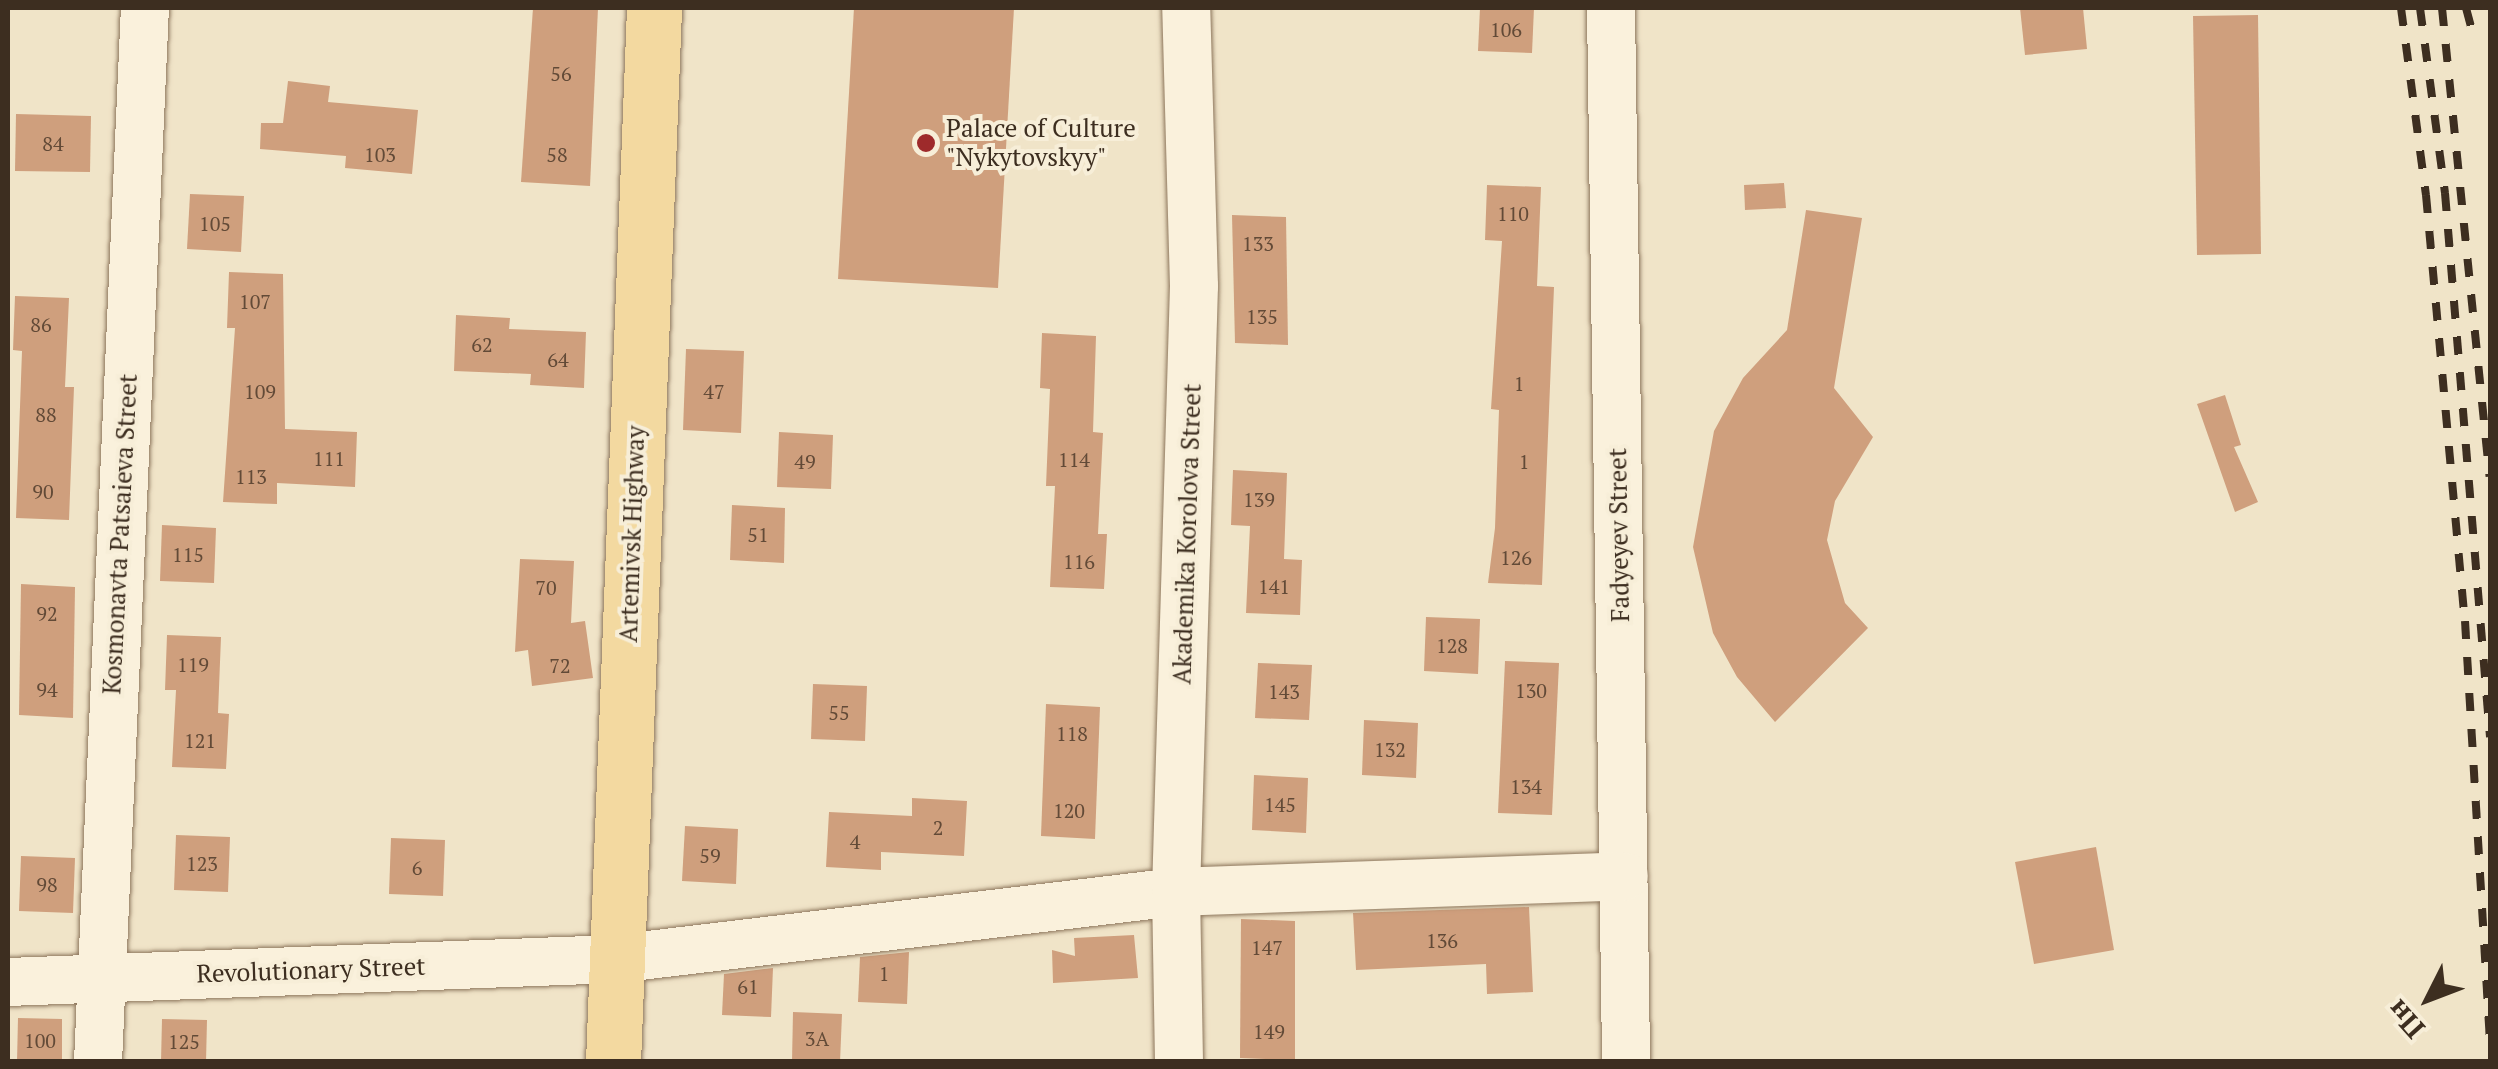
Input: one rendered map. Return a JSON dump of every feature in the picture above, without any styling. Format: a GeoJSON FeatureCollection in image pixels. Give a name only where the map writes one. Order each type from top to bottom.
{"type":"FeatureCollection","features":[{"type":"Feature","properties":{"kind":"main road","name":"Artemivsk Highway"},"geometry":{"type":"LineString","coordinates":[[613,1062],[654,8]]}},
{"type":"Feature","properties":{"kind":"street","name":"Kosmonavta Patsaieva Street"},"geometry":{"type":"LineString","coordinates":[[98,1062],[146,8]]}},
{"type":"Feature","properties":{"kind":"street","name":"Akademika Korolova Street"},"geometry":{"type":"LineString","coordinates":[[1179,1062],[1176,892],[1194,286],[1186,8]]}},
{"type":"Feature","properties":{"kind":"street","name":"Fadyeyev Street"},"geometry":{"type":"LineString","coordinates":[[1611,8],[1626,1062]]}},
{"type":"Feature","properties":{"kind":"street","name":"Revolutionary Street"},"geometry":{"type":"LineString","coordinates":[[8,982],[615,959],[1176,892],[1624,876]]}},
{"type":"Feature","properties":{"kind":"building"},"geometry":{"type":"Polygon","coordinates":[[[533,8],[598,8],[590,186],[521,182],[533,8]]]}},
{"type":"Feature","properties":{"kind":"building","name":"Palace of Culture \"Nykytovskyy\""},"geometry":{"type":"Polygon","coordinates":[[[854,8],[1014,8],[998,288],[838,279],[854,8]]]}},
{"type":"Feature","properties":{"kind":"building"},"geometry":{"type":"Polygon","coordinates":[[[1480,8],[1534,8],[1532,53],[1478,51],[1480,8]]]}},
{"type":"Feature","properties":{"kind":"building"},"geometry":{"type":"Polygon","coordinates":[[[2020,8],[2083,8],[2087,49],[2025,55],[2020,8]]]}},
{"type":"Feature","properties":{"kind":"building"},"geometry":{"type":"Polygon","coordinates":[[[2258,15],[2261,254],[2197,255],[2193,16],[2258,15]]]}},
{"type":"Feature","properties":{"kind":"building"},"geometry":{"type":"Polygon","coordinates":[[[288,81],[330,86],[328,102],[418,110],[412,174],[345,168],[346,156],[260,149],[261,123],[283,123],[288,81]]]}},
{"type":"Feature","properties":{"kind":"building"},"geometry":{"type":"Polygon","coordinates":[[[16,114],[91,116],[90,172],[15,171],[16,114]]]}},
{"type":"Feature","properties":{"kind":"building"},"geometry":{"type":"Polygon","coordinates":[[[1784,183],[1786,208],[1745,210],[1744,185],[1784,183]]]}},
{"type":"Feature","properties":{"kind":"building"},"geometry":{"type":"Polygon","coordinates":[[[1487,185],[1541,187],[1537,286],[1554,287],[1542,585],[1488,583],[1495,528],[1499,410],[1491,409],[1502,241],[1485,240],[1487,185]]]}},
{"type":"Feature","properties":{"kind":"building"},"geometry":{"type":"Polygon","coordinates":[[[190,194],[244,196],[241,252],[187,249],[190,194]]]}},
{"type":"Feature","properties":{"kind":"building"},"geometry":{"type":"Polygon","coordinates":[[[1806,210],[1862,218],[1834,388],[1873,437],[1835,501],[1827,540],[1845,603],[1868,628],[1775,722],[1737,677],[1713,633],[1693,547],[1714,431],[1743,378],[1787,330],[1806,210]]]}},
{"type":"Feature","properties":{"kind":"building"},"geometry":{"type":"Polygon","coordinates":[[[1232,215],[1286,217],[1288,345],[1235,343],[1232,215]]]}},
{"type":"Feature","properties":{"kind":"building"},"geometry":{"type":"Polygon","coordinates":[[[229,272],[283,274],[285,429],[357,432],[355,487],[277,483],[277,504],[223,502],[235,328],[227,328],[229,272]]]}},
{"type":"Feature","properties":{"kind":"building"},"geometry":{"type":"Polygon","coordinates":[[[15,296],[69,298],[65,387],[74,387],[69,520],[16,518],[22,351],[13,350],[15,296]]]}},
{"type":"Feature","properties":{"kind":"building"},"geometry":{"type":"Polygon","coordinates":[[[456,315],[510,318],[509,329],[586,332],[584,388],[530,385],[531,374],[454,371],[456,315]]]}},
{"type":"Feature","properties":{"kind":"building"},"geometry":{"type":"Polygon","coordinates":[[[1042,333],[1096,336],[1093,432],[1103,433],[1098,534],[1107,534],[1104,589],[1050,587],[1055,486],[1046,486],[1050,389],[1040,388],[1042,333]]]}},
{"type":"Feature","properties":{"kind":"building"},"geometry":{"type":"Polygon","coordinates":[[[686,349],[744,351],[741,433],[683,430],[686,349]]]}},
{"type":"Feature","properties":{"kind":"building"},"geometry":{"type":"Polygon","coordinates":[[[2225,395],[2241,445],[2234,447],[2258,502],[2235,512],[2197,404],[2225,395]]]}},
{"type":"Feature","properties":{"kind":"building"},"geometry":{"type":"Polygon","coordinates":[[[779,432],[833,435],[831,489],[777,487],[779,432]]]}},
{"type":"Feature","properties":{"kind":"building"},"geometry":{"type":"Polygon","coordinates":[[[1233,470],[1287,473],[1284,559],[1302,560],[1300,615],[1246,613],[1250,526],[1231,525],[1233,470]]]}},
{"type":"Feature","properties":{"kind":"building"},"geometry":{"type":"Polygon","coordinates":[[[732,505],[785,508],[784,563],[730,560],[732,505]]]}},
{"type":"Feature","properties":{"kind":"building"},"geometry":{"type":"Polygon","coordinates":[[[162,525],[216,528],[214,583],[160,581],[162,525]]]}},
{"type":"Feature","properties":{"kind":"building"},"geometry":{"type":"Polygon","coordinates":[[[520,559],[574,561],[571,623],[585,621],[593,678],[532,686],[528,650],[515,652],[520,559]]]}},
{"type":"Feature","properties":{"kind":"building"},"geometry":{"type":"Polygon","coordinates":[[[21,584],[75,587],[73,718],[19,715],[21,584]]]}},
{"type":"Feature","properties":{"kind":"building"},"geometry":{"type":"Polygon","coordinates":[[[1426,617],[1480,619],[1478,674],[1424,671],[1426,617]]]}},
{"type":"Feature","properties":{"kind":"building"},"geometry":{"type":"Polygon","coordinates":[[[167,635],[221,637],[218,713],[229,714],[226,769],[172,767],[176,690],[165,690],[167,635]]]}},
{"type":"Feature","properties":{"kind":"building"},"geometry":{"type":"Polygon","coordinates":[[[1505,661],[1559,663],[1552,815],[1498,813],[1505,661]]]}},
{"type":"Feature","properties":{"kind":"building"},"geometry":{"type":"Polygon","coordinates":[[[1258,663],[1312,665],[1309,720],[1255,718],[1258,663]]]}},
{"type":"Feature","properties":{"kind":"building"},"geometry":{"type":"Polygon","coordinates":[[[813,684],[867,686],[865,741],[811,739],[813,684]]]}},
{"type":"Feature","properties":{"kind":"building"},"geometry":{"type":"Polygon","coordinates":[[[1046,704],[1100,707],[1095,839],[1041,836],[1046,704]]]}},
{"type":"Feature","properties":{"kind":"building"},"geometry":{"type":"Polygon","coordinates":[[[1364,720],[1418,723],[1416,778],[1362,775],[1364,720]]]}},
{"type":"Feature","properties":{"kind":"building"},"geometry":{"type":"Polygon","coordinates":[[[1254,775],[1308,778],[1306,833],[1252,830],[1254,775]]]}},
{"type":"Feature","properties":{"kind":"building"},"geometry":{"type":"Polygon","coordinates":[[[912,798],[967,801],[964,856],[881,852],[881,870],[826,867],[829,812],[912,816],[912,798]]]}},
{"type":"Feature","properties":{"kind":"building"},"geometry":{"type":"Polygon","coordinates":[[[685,826],[738,829],[736,884],[682,881],[685,826]]]}},
{"type":"Feature","properties":{"kind":"building"},"geometry":{"type":"Polygon","coordinates":[[[176,835],[230,837],[228,892],[174,890],[176,835]]]}},
{"type":"Feature","properties":{"kind":"building"},"geometry":{"type":"Polygon","coordinates":[[[391,838],[445,840],[443,896],[389,894],[391,838]]]}},
{"type":"Feature","properties":{"kind":"building"},"geometry":{"type":"Polygon","coordinates":[[[2096,847],[2114,950],[2034,964],[2015,862],[2096,847]]]}},
{"type":"Feature","properties":{"kind":"building"},"geometry":{"type":"Polygon","coordinates":[[[21,856],[75,858],[73,913],[19,911],[21,856]]]}},
{"type":"Feature","properties":{"kind":"building"},"geometry":{"type":"Polygon","coordinates":[[[1529,907],[1533,992],[1487,994],[1486,964],[1356,970],[1353,913],[1529,907]]]}},
{"type":"Feature","properties":{"kind":"building"},"geometry":{"type":"Polygon","coordinates":[[[1241,919],[1295,921],[1295,1060],[1240,1058],[1241,919]]]}},
{"type":"Feature","properties":{"kind":"building"},"geometry":{"type":"Polygon","coordinates":[[[1134,935],[1138,978],[1053,983],[1052,950],[1075,956],[1074,938],[1134,935]]]}},
{"type":"Feature","properties":{"kind":"building"},"geometry":{"type":"Polygon","coordinates":[[[909,952],[907,1004],[858,1002],[860,957],[909,952]]]}},
{"type":"Feature","properties":{"kind":"building"},"geometry":{"type":"Polygon","coordinates":[[[773,968],[771,1017],[722,1015],[724,974],[773,968]]]}},
{"type":"Feature","properties":{"kind":"building"},"geometry":{"type":"Polygon","coordinates":[[[793,1012],[842,1014],[840,1062],[792,1062],[793,1012]]]}},
{"type":"Feature","properties":{"kind":"building"},"geometry":{"type":"Polygon","coordinates":[[[18,1018],[62,1019],[62,1062],[17,1062],[18,1018]]]}},
{"type":"Feature","properties":{"kind":"building"},"geometry":{"type":"Polygon","coordinates":[[[162,1019],[207,1020],[206,1062],[161,1062],[162,1019]]]}},
{"type":"Feature","properties":{"kind":"railway"},"geometry":{"type":"LineString","coordinates":[[2401,8],[2426,195],[2465,621],[2490,1047]]}},
{"type":"Feature","properties":{"kind":"railway"},"geometry":{"type":"LineString","coordinates":[[2420,8],[2445,193],[2490,737]]}},
{"type":"Feature","properties":{"kind":"railway"},"geometry":{"type":"LineString","coordinates":[[2442,8],[2490,477]]}},
{"type":"Feature","properties":{"kind":"railway"},"geometry":{"type":"LineString","coordinates":[[2466,8],[2472,30]]}},
{"type":"Feature","properties":{"kind":"place","name":"Palace of Culture \"Nykytovskyy\""},"geometry":{"type":"Point","coordinates":[926,143]}}]}
